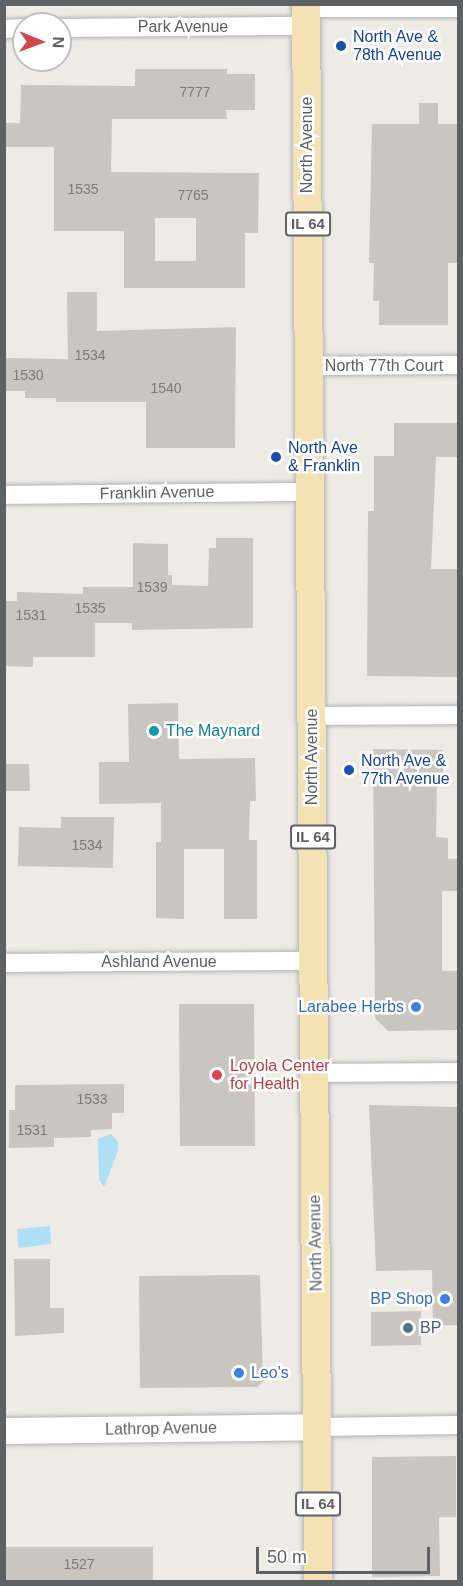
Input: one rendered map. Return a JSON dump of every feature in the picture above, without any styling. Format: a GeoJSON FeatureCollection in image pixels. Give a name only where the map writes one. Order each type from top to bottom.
{"type":"FeatureCollection","features":[{"type":"Feature","properties":{"kind":"main road","name":"North Avenue"},"geometry":{"type":"LineString","coordinates":[[306,13],[318,1581]]}},
{"type":"Feature","properties":{"kind":"street","name":"Park Avenue"},"geometry":{"type":"LineString","coordinates":[[72,27],[306,13],[459,8]]}},
{"type":"Feature","properties":{"kind":"street","name":"North 77th Court"},"geometry":{"type":"LineString","coordinates":[[309,366],[459,365]]}},
{"type":"Feature","properties":{"kind":"street","name":"Franklin Avenue"},"geometry":{"type":"LineString","coordinates":[[4,495],[310,492]]}},
{"type":"Feature","properties":{"kind":"street"},"geometry":{"type":"LineString","coordinates":[[312,716],[459,715]]}},
{"type":"Feature","properties":{"kind":"street","name":"Ashland Avenue"},"geometry":{"type":"LineString","coordinates":[[4,963],[314,961]]}},
{"type":"Feature","properties":{"kind":"street"},"geometry":{"type":"LineString","coordinates":[[314,1073],[459,1072]]}},
{"type":"Feature","properties":{"kind":"street"},"geometry":{"type":"LineString","coordinates":[[318,1427],[459,1425]]}},
{"type":"Feature","properties":{"kind":"street","name":"Lathrop Avenue"},"geometry":{"type":"LineString","coordinates":[[4,1431],[318,1427]]}},
{"type":"Feature","properties":{"kind":"water"},"geometry":{"type":"Polygon","coordinates":[[[111,1134],[118,1142],[118,1151],[104,1187],[99,1179],[98,1139],[111,1134]]]}},
{"type":"Feature","properties":{"kind":"water"},"geometry":{"type":"Polygon","coordinates":[[[50,1226],[51,1244],[18,1248],[17,1229],[50,1226]]]}},
{"type":"Feature","properties":{"kind":"building"},"geometry":{"type":"Polygon","coordinates":[[[135,69],[227,69],[227,74],[255,74],[255,110],[226,110],[227,119],[112,119],[111,172],[259,173],[258,233],[245,233],[245,288],[124,288],[124,231],[54,231],[54,147],[4,147],[4,123],[20,123],[21,85],[135,86],[135,69]],[[155,218],[155,261],[196,261],[196,218],[155,218]]]}},
{"type":"Feature","properties":{"kind":"building"},"geometry":{"type":"Polygon","coordinates":[[[419,103],[438,103],[438,124],[459,124],[459,263],[448,263],[448,325],[379,325],[379,301],[373,301],[374,263],[369,263],[372,124],[419,124],[419,103]]]}},
{"type":"Feature","properties":{"kind":"building"},"geometry":{"type":"Polygon","coordinates":[[[67,292],[97,292],[97,331],[236,327],[235,448],[146,448],[146,402],[56,402],[56,398],[25,398],[25,391],[5,391],[5,358],[68,359],[67,292]]]}},
{"type":"Feature","properties":{"kind":"building"},"geometry":{"type":"Polygon","coordinates":[[[394,423],[459,423],[459,457],[436,457],[431,569],[459,569],[459,677],[367,676],[368,511],[374,511],[374,456],[394,456],[394,423]]]}},
{"type":"Feature","properties":{"kind":"building"},"geometry":{"type":"Polygon","coordinates":[[[216,538],[253,538],[253,628],[132,630],[132,623],[95,623],[95,657],[33,657],[33,667],[4,666],[4,601],[17,601],[17,592],[83,594],[83,587],[133,587],[133,543],[168,544],[168,575],[172,575],[172,585],[208,586],[209,548],[216,548],[216,538]]]}},
{"type":"Feature","properties":{"kind":"building"},"geometry":{"type":"Polygon","coordinates":[[[178,703],[179,759],[255,758],[256,801],[250,801],[249,840],[257,840],[257,919],[224,919],[224,849],[184,849],[184,919],[156,918],[156,842],[161,842],[161,803],[99,804],[99,762],[129,762],[128,704],[178,703]]]}},
{"type":"Feature","properties":{"kind":"building"},"geometry":{"type":"Polygon","coordinates":[[[373,749],[443,750],[443,775],[437,775],[436,837],[448,838],[448,859],[459,859],[459,891],[442,891],[442,971],[459,971],[458,1030],[388,1031],[375,1018],[373,749]]]}},
{"type":"Feature","properties":{"kind":"building"},"geometry":{"type":"Polygon","coordinates":[[[6,764],[29,764],[30,791],[6,791],[6,764]]]}},
{"type":"Feature","properties":{"kind":"building"},"geometry":{"type":"Polygon","coordinates":[[[61,817],[114,817],[113,868],[18,866],[19,827],[61,828],[61,817]]]}},
{"type":"Feature","properties":{"kind":"building","name":"Loyola Center for Health"},"geometry":{"type":"Polygon","coordinates":[[[179,1004],[254,1004],[255,1146],[180,1146],[179,1004]]]}},
{"type":"Feature","properties":{"kind":"building"},"geometry":{"type":"Polygon","coordinates":[[[124,1084],[124,1113],[112,1113],[112,1129],[91,1130],[91,1137],[54,1138],[54,1147],[9,1148],[9,1110],[15,1110],[15,1085],[124,1084]]]}},
{"type":"Feature","properties":{"kind":"building"},"geometry":{"type":"Polygon","coordinates":[[[369,1105],[459,1107],[459,1325],[433,1326],[432,1270],[376,1271],[369,1105]]]}},
{"type":"Feature","properties":{"kind":"building"},"geometry":{"type":"Polygon","coordinates":[[[14,1259],[50,1259],[50,1308],[64,1308],[64,1333],[15,1336],[14,1259]]]}},
{"type":"Feature","properties":{"kind":"building"},"geometry":{"type":"Polygon","coordinates":[[[260,1275],[263,1382],[257,1387],[140,1388],[139,1276],[260,1275]]]}},
{"type":"Feature","properties":{"kind":"building"},"geometry":{"type":"Polygon","coordinates":[[[421,1311],[421,1345],[371,1346],[371,1312],[421,1311]]]}},
{"type":"Feature","properties":{"kind":"building"},"geometry":{"type":"Polygon","coordinates":[[[456,1456],[456,1517],[439,1517],[440,1576],[372,1577],[372,1457],[456,1456]]]}},
{"type":"Feature","properties":{"kind":"building"},"geometry":{"type":"Polygon","coordinates":[[[4,1547],[153,1547],[153,1581],[4,1581],[4,1547]]]}},
{"type":"Feature","properties":{"kind":"place","name":"North Ave & 78th Avenue"},"geometry":{"type":"Point","coordinates":[341,46]}},
{"type":"Feature","properties":{"kind":"place","name":"North Ave & Franklin"},"geometry":{"type":"Point","coordinates":[276,457]}},
{"type":"Feature","properties":{"kind":"place","name":"The Maynard"},"geometry":{"type":"Point","coordinates":[154,731]}},
{"type":"Feature","properties":{"kind":"place","name":"North Ave & 77th Avenue"},"geometry":{"type":"Point","coordinates":[349,770]}},
{"type":"Feature","properties":{"kind":"place","name":"Larabee Herbs"},"geometry":{"type":"Point","coordinates":[416,1007]}},
{"type":"Feature","properties":{"kind":"place","name":"Loyola Center for Health"},"geometry":{"type":"Point","coordinates":[217,1075]}},
{"type":"Feature","properties":{"kind":"place","name":"BP Shop"},"geometry":{"type":"Point","coordinates":[445,1299]}},
{"type":"Feature","properties":{"kind":"place","name":"BP"},"geometry":{"type":"Point","coordinates":[408,1328]}},
{"type":"Feature","properties":{"kind":"place","name":"Leo's"},"geometry":{"type":"Point","coordinates":[239,1373]}}]}
